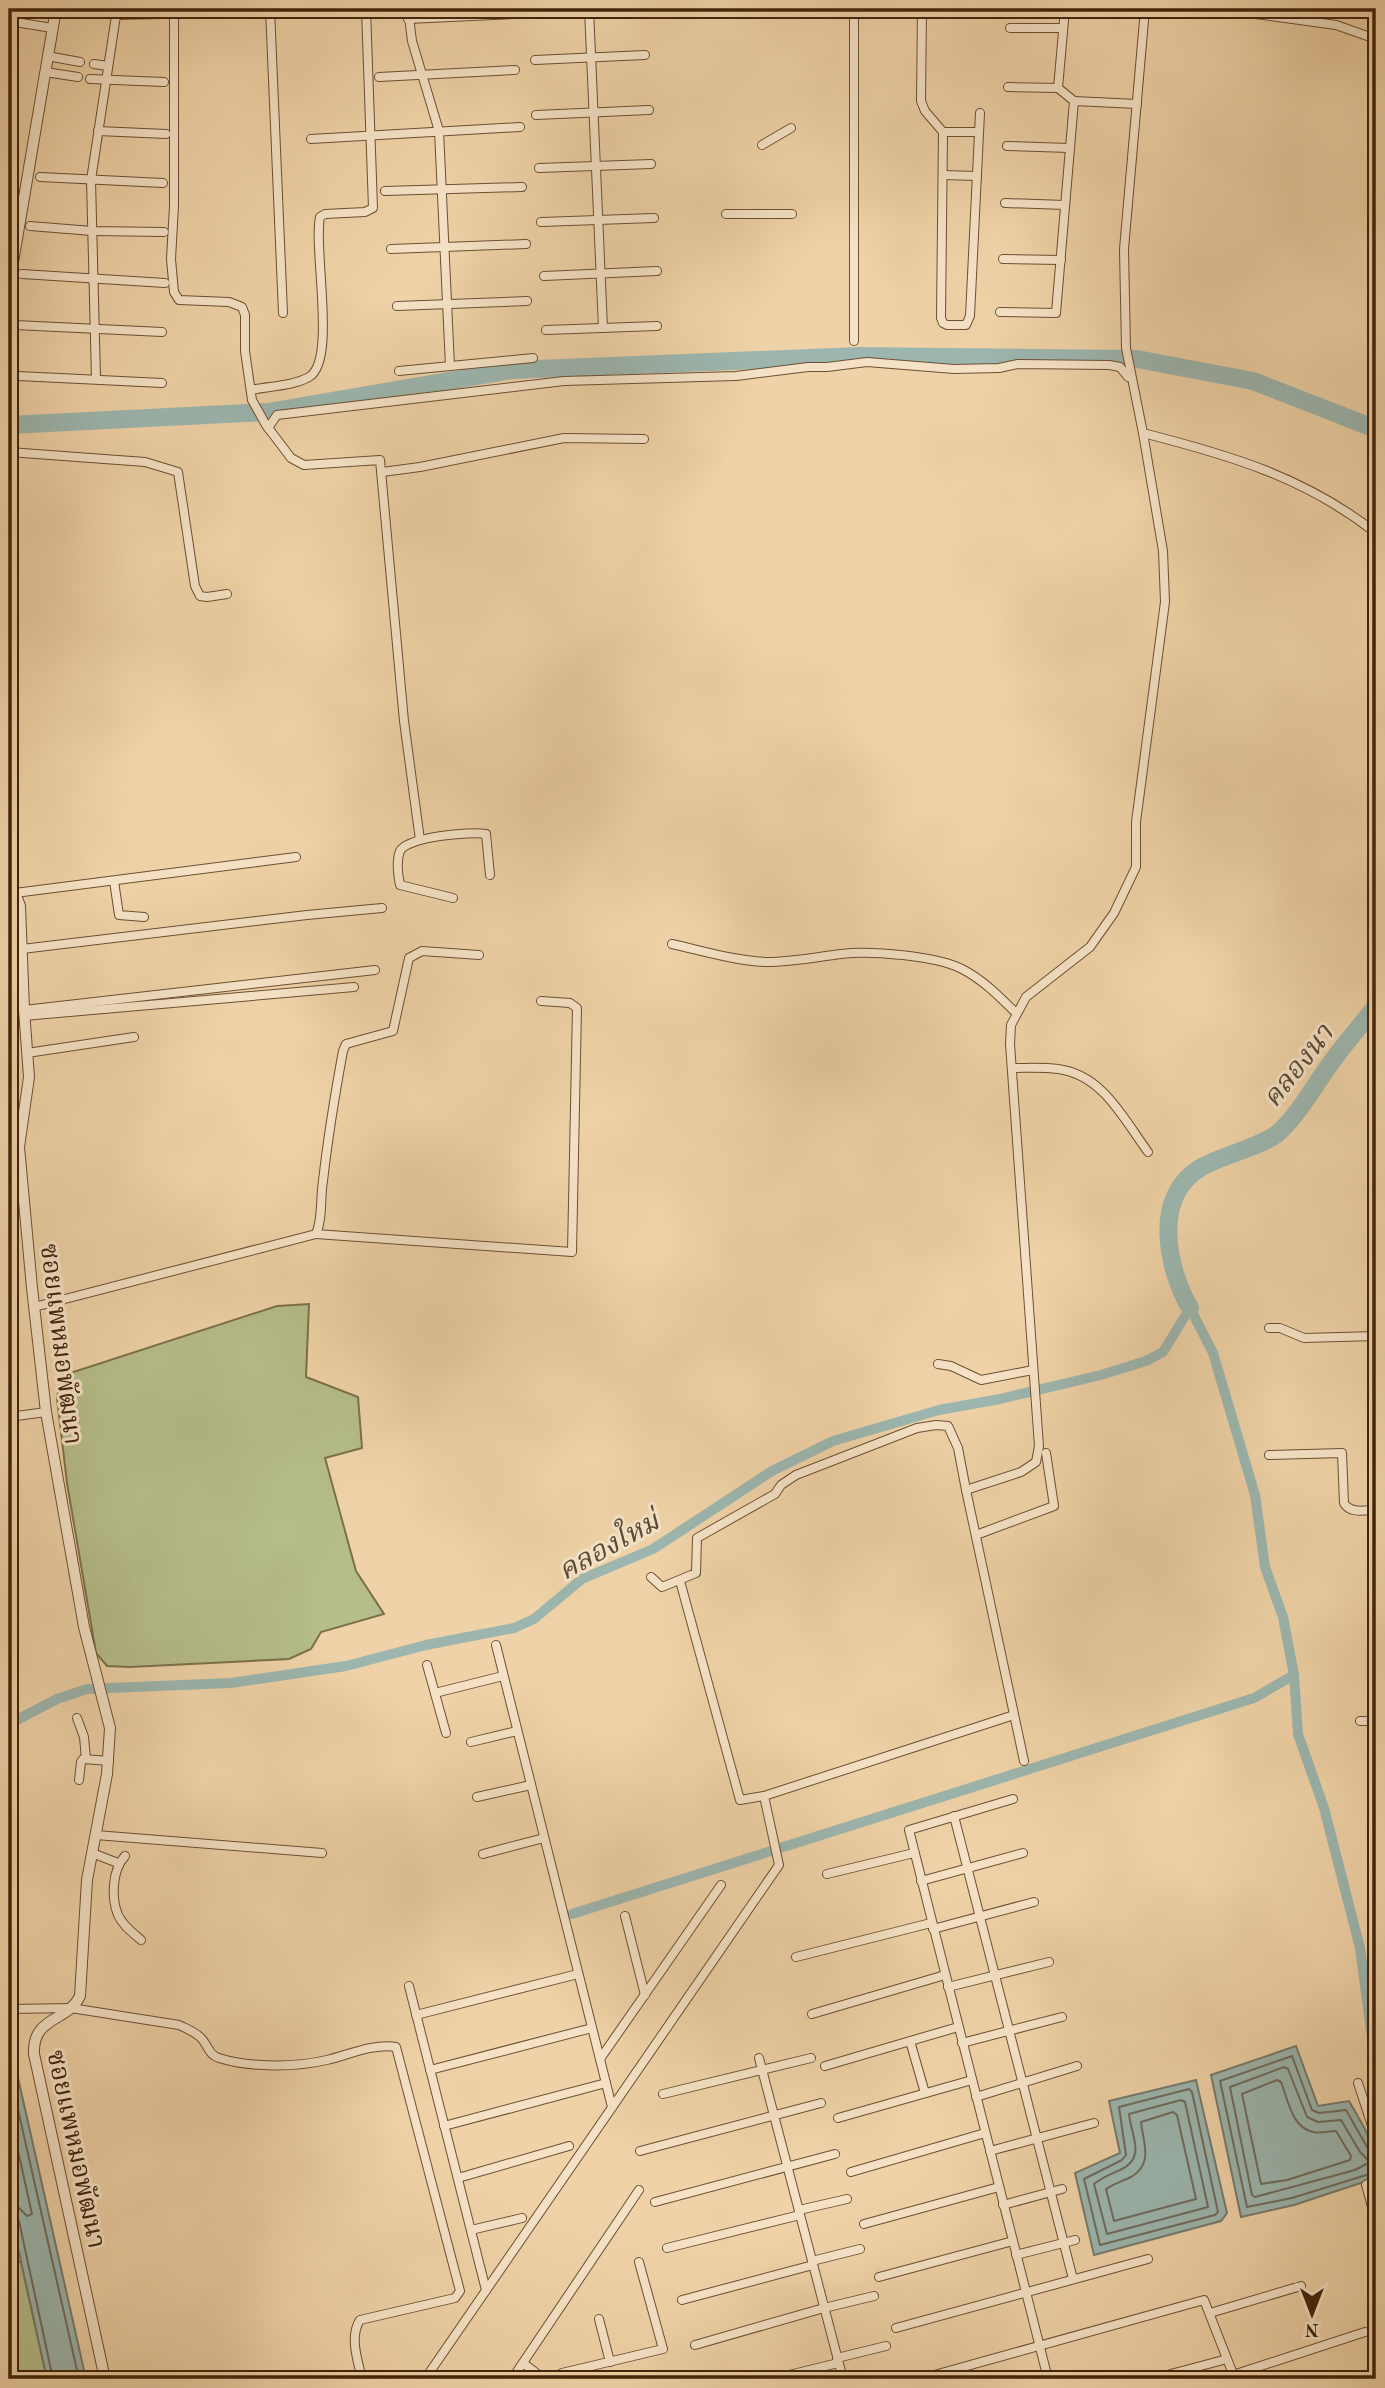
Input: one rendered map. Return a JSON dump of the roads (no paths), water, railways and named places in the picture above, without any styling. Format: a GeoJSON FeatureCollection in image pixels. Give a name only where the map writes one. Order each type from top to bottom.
{"type":"FeatureCollection","features":[{"type":"Feature","properties":{"kind":"street"},"geometry":{"type":"LineString","coordinates":[[9,280],[55,9]]}},
{"type":"Feature","properties":{"kind":"street"},"geometry":{"type":"LineString","coordinates":[[174,9],[174,206],[171,259],[174,292],[178,300],[229,302],[242,307],[245,315],[245,352],[252,400],[267,426],[298,463],[304,465],[380,460],[404,721],[420,840]]}},
{"type":"Feature","properties":{"kind":"street"},"geometry":{"type":"LineString","coordinates":[[270,9],[283,313]]}},
{"type":"Feature","properties":{"kind":"street"},"geometry":{"type":"LineString","coordinates":[[251,390],[299,381],[311,376],[317,369],[323,346],[319,222],[322,214],[365,212],[373,208],[366,9]]}},
{"type":"Feature","properties":{"kind":"street"},"geometry":{"type":"LineString","coordinates":[[408,9],[422,77],[439,131],[450,366]]}},
{"type":"Feature","properties":{"kind":"street"},"geometry":{"type":"LineString","coordinates":[[589,9],[603,327]]}},
{"type":"Feature","properties":{"kind":"street"},"geometry":{"type":"LineString","coordinates":[[854,9],[854,341]]}},
{"type":"Feature","properties":{"kind":"street"},"geometry":{"type":"LineString","coordinates":[[922,9],[921,101],[925,111],[943,132],[941,317],[947,325],[966,324],[970,316],[980,113]]}},
{"type":"Feature","properties":{"kind":"street"},"geometry":{"type":"LineString","coordinates":[[1058,88],[1065,9]]}},
{"type":"Feature","properties":{"kind":"street"},"geometry":{"type":"LineString","coordinates":[[966,1490],[1021,1472],[1036,1462],[1039,1446],[1010,1033],[1018,1010],[1026,998],[1090,947],[1114,913],[1136,867],[1136,822],[1165,602],[1163,551],[1126,348],[1124,249],[1145,9]]}},
{"type":"Feature","properties":{"kind":"street"},"geometry":{"type":"LineString","coordinates":[[1219,9],[1336,25],[1376,39]]}},
{"type":"Feature","properties":{"kind":"street"},"geometry":{"type":"LineString","coordinates":[[96,379],[91,180],[116,12],[163,14]]}},
{"type":"Feature","properties":{"kind":"street"},"geometry":{"type":"LineString","coordinates":[[408,19],[515,14]]}},
{"type":"Feature","properties":{"kind":"street"},"geometry":{"type":"LineString","coordinates":[[9,22],[52,29]]}},
{"type":"Feature","properties":{"kind":"street"},"geometry":{"type":"LineString","coordinates":[[1010,28],[1063,28]]}},
{"type":"Feature","properties":{"kind":"street"},"geometry":{"type":"LineString","coordinates":[[535,60],[645,55]]}},
{"type":"Feature","properties":{"kind":"street"},"geometry":{"type":"LineString","coordinates":[[47,56],[80,62]]}},
{"type":"Feature","properties":{"kind":"street"},"geometry":{"type":"LineString","coordinates":[[94,64],[108,66]]}},
{"type":"Feature","properties":{"kind":"street"},"geometry":{"type":"LineString","coordinates":[[379,78],[515,71]]}},
{"type":"Feature","properties":{"kind":"street"},"geometry":{"type":"LineString","coordinates":[[45,72],[78,77]]}},
{"type":"Feature","properties":{"kind":"street"},"geometry":{"type":"LineString","coordinates":[[90,79],[164,82]]}},
{"type":"Feature","properties":{"kind":"street"},"geometry":{"type":"LineString","coordinates":[[1008,87],[1058,88],[1074,101],[1137,104]]}},
{"type":"Feature","properties":{"kind":"street"},"geometry":{"type":"LineString","coordinates":[[1000,312],[1056,313],[1074,101]]}},
{"type":"Feature","properties":{"kind":"street"},"geometry":{"type":"LineString","coordinates":[[536,115],[649,110]]}},
{"type":"Feature","properties":{"kind":"street"},"geometry":{"type":"LineString","coordinates":[[311,139],[520,127]]}},
{"type":"Feature","properties":{"kind":"street"},"geometry":{"type":"LineString","coordinates":[[762,145],[791,128]]}},
{"type":"Feature","properties":{"kind":"street"},"geometry":{"type":"LineString","coordinates":[[98,131],[166,134]]}},
{"type":"Feature","properties":{"kind":"street"},"geometry":{"type":"LineString","coordinates":[[943,132],[979,132]]}},
{"type":"Feature","properties":{"kind":"street"},"geometry":{"type":"LineString","coordinates":[[1007,146],[1069,148]]}},
{"type":"Feature","properties":{"kind":"street"},"geometry":{"type":"LineString","coordinates":[[540,168],[651,164]]}},
{"type":"Feature","properties":{"kind":"street"},"geometry":{"type":"LineString","coordinates":[[943,175],[977,176]]}},
{"type":"Feature","properties":{"kind":"street"},"geometry":{"type":"LineString","coordinates":[[40,177],[163,183]]}},
{"type":"Feature","properties":{"kind":"street"},"geometry":{"type":"LineString","coordinates":[[385,191],[522,187]]}},
{"type":"Feature","properties":{"kind":"street"},"geometry":{"type":"LineString","coordinates":[[1005,203],[1065,205]]}},
{"type":"Feature","properties":{"kind":"street"},"geometry":{"type":"LineString","coordinates":[[726,214],[792,214]]}},
{"type":"Feature","properties":{"kind":"street"},"geometry":{"type":"LineString","coordinates":[[9,216],[20,217]]}},
{"type":"Feature","properties":{"kind":"street"},"geometry":{"type":"LineString","coordinates":[[541,222],[654,218]]}},
{"type":"Feature","properties":{"kind":"street"},"geometry":{"type":"LineString","coordinates":[[30,226],[93,231],[164,232]]}},
{"type":"Feature","properties":{"kind":"street"},"geometry":{"type":"LineString","coordinates":[[391,248],[526,244]]}},
{"type":"Feature","properties":{"kind":"street"},"geometry":{"type":"LineString","coordinates":[[1003,259],[1060,260]]}},
{"type":"Feature","properties":{"kind":"street"},"geometry":{"type":"LineString","coordinates":[[544,276],[657,271]]}},
{"type":"Feature","properties":{"kind":"street"},"geometry":{"type":"LineString","coordinates":[[22,274],[165,283]]}},
{"type":"Feature","properties":{"kind":"street"},"geometry":{"type":"LineString","coordinates":[[397,306],[527,301]]}},
{"type":"Feature","properties":{"kind":"street"},"geometry":{"type":"LineString","coordinates":[[15,325],[162,332]]}},
{"type":"Feature","properties":{"kind":"street"},"geometry":{"type":"LineString","coordinates":[[546,330],[657,326]]}},
{"type":"Feature","properties":{"kind":"street"},"geometry":{"type":"LineString","coordinates":[[399,371],[533,358]]}},
{"type":"Feature","properties":{"kind":"street"},"geometry":{"type":"LineString","coordinates":[[267,426],[277,415],[346,408],[382,401],[468,394],[531,384],[726,377],[867,362],[948,369],[1031,364],[1114,365],[1130,377]]}},
{"type":"Feature","properties":{"kind":"street"},"geometry":{"type":"LineString","coordinates":[[18,376],[162,383]]}},
{"type":"Feature","properties":{"kind":"street"},"geometry":{"type":"LineString","coordinates":[[1143,433],[1236,458],[1275,472],[1348,513],[1376,533]]}},
{"type":"Feature","properties":{"kind":"street"},"geometry":{"type":"LineString","coordinates":[[382,472],[564,438],[644,439]]}},
{"type":"Feature","properties":{"kind":"street"},"geometry":{"type":"LineString","coordinates":[[9,452],[145,462],[178,472],[195,586],[200,596],[227,594]]}},
{"type":"Feature","properties":{"kind":"street"},"geometry":{"type":"LineString","coordinates":[[453,898],[400,885],[400,850],[407,843],[485,834],[490,874]]}},
{"type":"Feature","properties":{"kind":"street"},"geometry":{"type":"LineString","coordinates":[[12,892],[296,857]]}},
{"type":"Feature","properties":{"kind":"street"},"geometry":{"type":"LineString","coordinates":[[114,881],[119,915],[144,917]]}},
{"type":"Feature","properties":{"kind":"street","name":"ซอยแพหมอพัฒนา"},"geometry":{"type":"LineString","coordinates":[[12,892],[20,906],[29,1089],[19,1147],[46,1412],[84,1627],[110,1728],[109,1760],[87,1880],[80,1996],[71,2008],[48,2022],[33,2043],[105,2379]]}},
{"type":"Feature","properties":{"kind":"street"},"geometry":{"type":"LineString","coordinates":[[22,949],[382,908]]}},
{"type":"Feature","properties":{"kind":"street"},"geometry":{"type":"LineString","coordinates":[[672,944],[763,962],[790,962],[843,953],[874,952],[946,963],[962,968],[1018,1010]]}},
{"type":"Feature","properties":{"kind":"street"},"geometry":{"type":"LineString","coordinates":[[316,1234],[320,1226],[332,1112],[346,1044],[393,1031],[409,958],[414,954],[422,951],[478,955]]}},
{"type":"Feature","properties":{"kind":"street"},"geometry":{"type":"LineString","coordinates":[[9,970],[22,969]]}},
{"type":"Feature","properties":{"kind":"street"},"geometry":{"type":"LineString","coordinates":[[24,1013],[374,970]]}},
{"type":"Feature","properties":{"kind":"street"},"geometry":{"type":"LineString","coordinates":[[24,1013],[354,987]]}},
{"type":"Feature","properties":{"kind":"street"},"geometry":{"type":"LineString","coordinates":[[34,1307],[316,1234],[572,1252],[577,1008],[570,1003],[541,1001]]}},
{"type":"Feature","properties":{"kind":"street"},"geometry":{"type":"LineString","coordinates":[[27,1053],[134,1037]]}},
{"type":"Feature","properties":{"kind":"street"},"geometry":{"type":"LineString","coordinates":[[1013,1068],[1058,1069],[1082,1075],[1100,1087],[1148,1152]]}},
{"type":"Feature","properties":{"kind":"street"},"geometry":{"type":"LineString","coordinates":[[1269,1328],[1280,1328],[1304,1338],[1376,1336]]}},
{"type":"Feature","properties":{"kind":"street"},"geometry":{"type":"LineString","coordinates":[[938,1364],[951,1366],[981,1380],[1032,1370]]}},
{"type":"Feature","properties":{"kind":"street"},"geometry":{"type":"LineString","coordinates":[[9,1417],[46,1412]]}},
{"type":"Feature","properties":{"kind":"street"},"geometry":{"type":"LineString","coordinates":[[651,1577],[662,1587],[696,1573],[697,1538],[775,1494],[781,1485],[796,1475],[917,1428],[948,1426],[958,1448],[1024,1761]]}},
{"type":"Feature","properties":{"kind":"street"},"geometry":{"type":"LineString","coordinates":[[1269,1455],[1342,1452],[1344,1503],[1347,1508],[1353,1510],[1376,1510]]}},
{"type":"Feature","properties":{"kind":"street"},"geometry":{"type":"LineString","coordinates":[[976,1535],[1054,1506],[1046,1453]]}},
{"type":"Feature","properties":{"kind":"street"},"geometry":{"type":"LineString","coordinates":[[680,1581],[740,1800],[764,1796],[1014,1715]]}},
{"type":"Feature","properties":{"kind":"street"},"geometry":{"type":"LineString","coordinates":[[496,1645],[612,2107]]}},
{"type":"Feature","properties":{"kind":"street"},"geometry":{"type":"LineString","coordinates":[[427,1665],[446,1733]]}},
{"type":"Feature","properties":{"kind":"street"},"geometry":{"type":"LineString","coordinates":[[435,1693],[503,1676]]}},
{"type":"Feature","properties":{"kind":"street"},"geometry":{"type":"LineString","coordinates":[[77,1718],[84,1737],[86,1759]]}},
{"type":"Feature","properties":{"kind":"street"},"geometry":{"type":"LineString","coordinates":[[1360,1721],[1376,1721]]}},
{"type":"Feature","properties":{"kind":"street"},"geometry":{"type":"LineString","coordinates":[[471,1742],[517,1731]]}},
{"type":"Feature","properties":{"kind":"street"},"geometry":{"type":"LineString","coordinates":[[79,1780],[81,1762],[86,1759],[109,1760]]}},
{"type":"Feature","properties":{"kind":"street"},"geometry":{"type":"LineString","coordinates":[[477,1797],[531,1785]]}},
{"type":"Feature","properties":{"kind":"street"},"geometry":{"type":"LineString","coordinates":[[425,2379],[779,1865],[764,1796]]}},
{"type":"Feature","properties":{"kind":"street"},"geometry":{"type":"LineString","coordinates":[[1013,1798],[909,1830],[1048,2379]]}},
{"type":"Feature","properties":{"kind":"street"},"geometry":{"type":"LineString","coordinates":[[954,1816],[1073,2280]]}},
{"type":"Feature","properties":{"kind":"street"},"geometry":{"type":"LineString","coordinates":[[96,1835],[322,1853]]}},
{"type":"Feature","properties":{"kind":"street"},"geometry":{"type":"LineString","coordinates":[[483,1854],[544,1838]]}},
{"type":"Feature","properties":{"kind":"street"},"geometry":{"type":"LineString","coordinates":[[827,1874],[914,1853]]}},
{"type":"Feature","properties":{"kind":"street"},"geometry":{"type":"LineString","coordinates":[[921,1881],[1023,1853]]}},
{"type":"Feature","properties":{"kind":"street"},"geometry":{"type":"LineString","coordinates":[[91,1855],[122,1860],[115,1874],[117,1912],[125,1926],[141,1940]]}},
{"type":"Feature","properties":{"kind":"street"},"geometry":{"type":"LineString","coordinates":[[600,2059],[721,1885]]}},
{"type":"Feature","properties":{"kind":"street"},"geometry":{"type":"LineString","coordinates":[[796,1957],[980,1917],[1034,1902]]}},
{"type":"Feature","properties":{"kind":"street"},"geometry":{"type":"LineString","coordinates":[[625,1916],[645,1995]]}},
{"type":"Feature","properties":{"kind":"street"},"geometry":{"type":"LineString","coordinates":[[948,1987],[1049,1962]]}},
{"type":"Feature","properties":{"kind":"street"},"geometry":{"type":"LineString","coordinates":[[416,2015],[578,1974]]}},
{"type":"Feature","properties":{"kind":"street"},"geometry":{"type":"LineString","coordinates":[[812,2014],[945,1975]]}},
{"type":"Feature","properties":{"kind":"street"},"geometry":{"type":"LineString","coordinates":[[409,1986],[486,2290]]}},
{"type":"Feature","properties":{"kind":"street"},"geometry":{"type":"LineString","coordinates":[[9,2009],[71,2008],[179,2025],[203,2039],[214,2056],[256,2064],[290,2065],[324,2061],[385,2046],[396,2047],[460,2291],[455,2298],[360,2320],[355,2328],[355,2343],[362,2379]]}},
{"type":"Feature","properties":{"kind":"street"},"geometry":{"type":"LineString","coordinates":[[962,2043],[1062,2017]]}},
{"type":"Feature","properties":{"kind":"street"},"geometry":{"type":"LineString","coordinates":[[825,2066],[958,2027]]}},
{"type":"Feature","properties":{"kind":"street"},"geometry":{"type":"LineString","coordinates":[[430,2070],[592,2028]]}},
{"type":"Feature","properties":{"kind":"street"},"geometry":{"type":"LineString","coordinates":[[911,2041],[925,2093]]}},
{"type":"Feature","properties":{"kind":"street"},"geometry":{"type":"LineString","coordinates":[[759,2058],[842,2379]]}},
{"type":"Feature","properties":{"kind":"street"},"geometry":{"type":"LineString","coordinates":[[663,2094],[811,2058]]}},
{"type":"Feature","properties":{"kind":"street"},"geometry":{"type":"LineString","coordinates":[[976,2097],[1077,2066]]}},
{"type":"Feature","properties":{"kind":"street"},"geometry":{"type":"LineString","coordinates":[[838,2118],[972,2080]]}},
{"type":"Feature","properties":{"kind":"street"},"geometry":{"type":"LineString","coordinates":[[444,2126],[606,2083]]}},
{"type":"Feature","properties":{"kind":"street"},"geometry":{"type":"LineString","coordinates":[[1358,2083],[1376,2138]]}},
{"type":"Feature","properties":{"kind":"street"},"geometry":{"type":"LineString","coordinates":[[639,2151],[821,2103]]}},
{"type":"Feature","properties":{"kind":"street"},"geometry":{"type":"LineString","coordinates":[[990,2151],[1094,2123]]}},
{"type":"Feature","properties":{"kind":"street"},"geometry":{"type":"LineString","coordinates":[[851,2172],[985,2133]]}},
{"type":"Feature","properties":{"kind":"street"},"geometry":{"type":"LineString","coordinates":[[458,2178],[569,2146]]}},
{"type":"Feature","properties":{"kind":"street"},"geometry":{"type":"LineString","coordinates":[[655,2202],[835,2154]]}},
{"type":"Feature","properties":{"kind":"street"},"geometry":{"type":"LineString","coordinates":[[1376,2179],[1366,2185],[1376,2221]]}},
{"type":"Feature","properties":{"kind":"street"},"geometry":{"type":"LineString","coordinates":[[864,2224],[999,2186]]}},
{"type":"Feature","properties":{"kind":"street"},"geometry":{"type":"LineString","coordinates":[[1003,2204],[1062,2189]]}},
{"type":"Feature","properties":{"kind":"street"},"geometry":{"type":"LineString","coordinates":[[512,2379],[639,2190]]}},
{"type":"Feature","properties":{"kind":"street"},"geometry":{"type":"LineString","coordinates":[[667,2248],[847,2199]]}},
{"type":"Feature","properties":{"kind":"street"},"geometry":{"type":"LineString","coordinates":[[471,2230],[522,2218]]}},
{"type":"Feature","properties":{"kind":"street"},"geometry":{"type":"LineString","coordinates":[[1016,2255],[1075,2240]]}},
{"type":"Feature","properties":{"kind":"street"},"geometry":{"type":"LineString","coordinates":[[879,2277],[1013,2241]]}},
{"type":"Feature","properties":{"kind":"street"},"geometry":{"type":"LineString","coordinates":[[682,2300],[860,2249]]}},
{"type":"Feature","properties":{"kind":"street"},"geometry":{"type":"LineString","coordinates":[[896,2328],[1148,2259]]}},
{"type":"Feature","properties":{"kind":"street"},"geometry":{"type":"LineString","coordinates":[[556,2379],[562,2373],[663,2349],[639,2262]]}},
{"type":"Feature","properties":{"kind":"street"},"geometry":{"type":"LineString","coordinates":[[1210,2313],[1301,2286]]}},
{"type":"Feature","properties":{"kind":"street"},"geometry":{"type":"LineString","coordinates":[[695,2345],[874,2296]]}},
{"type":"Feature","properties":{"kind":"street"},"geometry":{"type":"LineString","coordinates":[[920,2379],[1204,2300],[1234,2377],[1365,2332]]}},
{"type":"Feature","properties":{"kind":"street"},"geometry":{"type":"LineString","coordinates":[[599,2319],[610,2362]]}},
{"type":"Feature","properties":{"kind":"street"},"geometry":{"type":"LineString","coordinates":[[773,2379],[886,2346]]}},
{"type":"Feature","properties":{"kind":"street"},"geometry":{"type":"LineString","coordinates":[[1153,2379],[1227,2359]]}},
{"type":"Feature","properties":{"kind":"street"},"geometry":{"type":"LineString","coordinates":[[523,2363],[544,2379]]}},
{"type":"Feature","properties":{"kind":"water"},"geometry":{"type":"Polygon","coordinates":[[[9,2038],[86,2379],[47,2379],[9,2207],[9,2038]]]}},
{"type":"Feature","properties":{"kind":"water"},"geometry":{"type":"Polygon","coordinates":[[[1296,2046],[1318,2106],[1349,2101],[1372,2146],[1376,2178],[1294,2205],[1241,2217],[1211,2075],[1296,2046]]]}},
{"type":"Feature","properties":{"kind":"water"},"geometry":{"type":"Polygon","coordinates":[[[1196,2080],[1227,2213],[1221,2221],[1094,2255],[1075,2173],[1120,2153],[1109,2101],[1196,2080]]]}},
{"type":"Feature","properties":{"kind":"waterway"},"geometry":{"type":"LineString","coordinates":[[9,425],[268,412],[512,370],[858,356],[1137,359],[1253,381],[1376,429]]}},
{"type":"Feature","properties":{"kind":"waterway","name":"คลองนา"},"geometry":{"type":"LineString","coordinates":[[1190,1308],[1170,1254],[1168,1234],[1175,1196],[1185,1181],[1200,1168],[1278,1133],[1293,1117],[1338,1053],[1376,1006]]}},
{"type":"Feature","properties":{"kind":"waterway","name":"คลองใหม่"},"geometry":{"type":"LineString","coordinates":[[9,1724],[57,1699],[87,1689],[231,1683],[346,1666],[426,1645],[514,1628],[534,1619],[582,1579],[653,1549],[772,1471],[833,1441],[939,1410],[1000,1399],[1101,1375],[1146,1361],[1163,1352],[1190,1308],[1213,1353],[1255,1495],[1265,1567],[1283,1617],[1294,1675],[1298,1734],[1324,1808],[1360,1948],[1376,2068]]}},
{"type":"Feature","properties":{"kind":"waterway"},"geometry":{"type":"LineString","coordinates":[[572,1914],[1254,1698],[1294,1675]]}}]}
